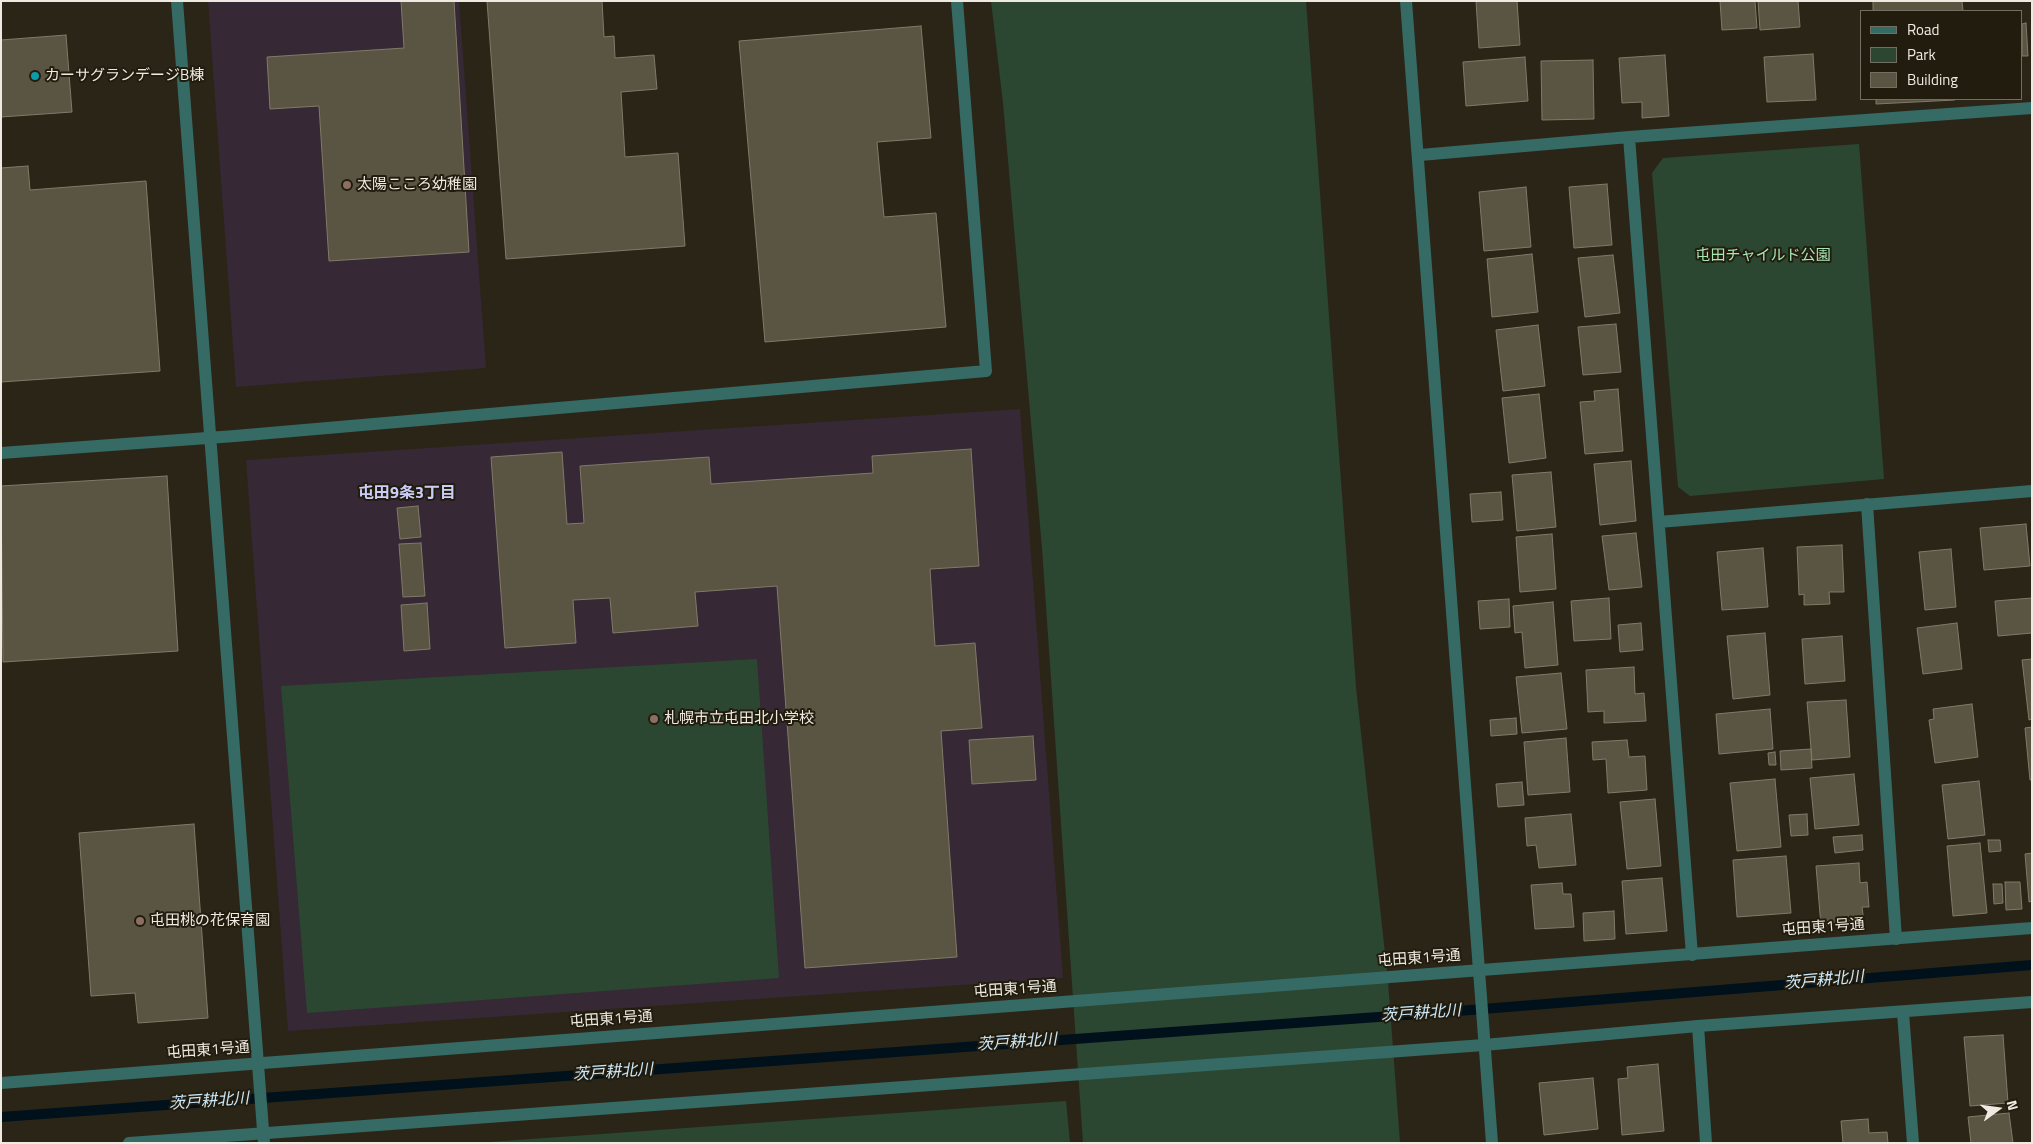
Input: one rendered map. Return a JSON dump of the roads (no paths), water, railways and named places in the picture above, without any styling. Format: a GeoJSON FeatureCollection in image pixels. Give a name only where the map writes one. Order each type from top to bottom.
{"type":"FeatureCollection","features":[{"type":"Feature","properties":{"kind":"street"},"geometry":{"type":"LineString","coordinates":[[177,1],[264,1138]]}},
{"type":"Feature","properties":{"kind":"street"},"geometry":{"type":"LineString","coordinates":[[1,453],[210,438],[986,371],[957,1]]}},
{"type":"Feature","properties":{"kind":"street"},"geometry":{"type":"LineString","coordinates":[[1406,1],[1420,155],[1481,971],[1484,1045],[1492,1143]]}},
{"type":"Feature","properties":{"kind":"street"},"geometry":{"type":"LineString","coordinates":[[1420,155],[1630,137],[2032,108]]}},
{"type":"Feature","properties":{"kind":"street"},"geometry":{"type":"LineString","coordinates":[[1630,137],[1692,954]]}},
{"type":"Feature","properties":{"kind":"street"},"geometry":{"type":"LineString","coordinates":[[1659,522],[2032,491]]}},
{"type":"Feature","properties":{"kind":"street"},"geometry":{"type":"LineString","coordinates":[[1868,504],[1896,939]]}},
{"type":"Feature","properties":{"kind":"street","name":"屯田東1号通"},"geometry":{"type":"LineString","coordinates":[[1,1084],[2032,928]]}},
{"type":"Feature","properties":{"kind":"street"},"geometry":{"type":"LineString","coordinates":[[129,1143],[264,1138],[1484,1045],[1698,1026],[1903,1013],[2032,1002]]}},
{"type":"Feature","properties":{"kind":"street"},"geometry":{"type":"LineString","coordinates":[[1903,1013],[1913,1143]]}},
{"type":"Feature","properties":{"kind":"street"},"geometry":{"type":"LineString","coordinates":[[1698,1026],[1706,1143]]}},
{"type":"Feature","properties":{"kind":"waterway","name":"茨戸耕北川"},"geometry":{"type":"LineString","coordinates":[[1,1117],[1433,1013],[2032,965]]}},
{"type":"Feature","properties":{"kind":"place","name":"カーサグランデージB棟"},"geometry":{"type":"Point","coordinates":[35,76]}},
{"type":"Feature","properties":{"kind":"place","name":"太陽こころ幼稚園"},"geometry":{"type":"Point","coordinates":[347,185]}},
{"type":"Feature","properties":{"kind":"place","name":"札幌市立屯田北小学校"},"geometry":{"type":"Point","coordinates":[654,719]}},
{"type":"Feature","properties":{"kind":"place","name":"屯田桃の花保育園"},"geometry":{"type":"Point","coordinates":[140,921]}},
{"type":"Feature","properties":{"kind":"district","name":"屯田9条3丁目"},"geometry":{"type":"Point","coordinates":[407,494]}},
{"type":"Feature","properties":{"kind":"park label","name":"屯田チャイルド公園"},"geometry":{"type":"Point","coordinates":[1763,256]}}]}
